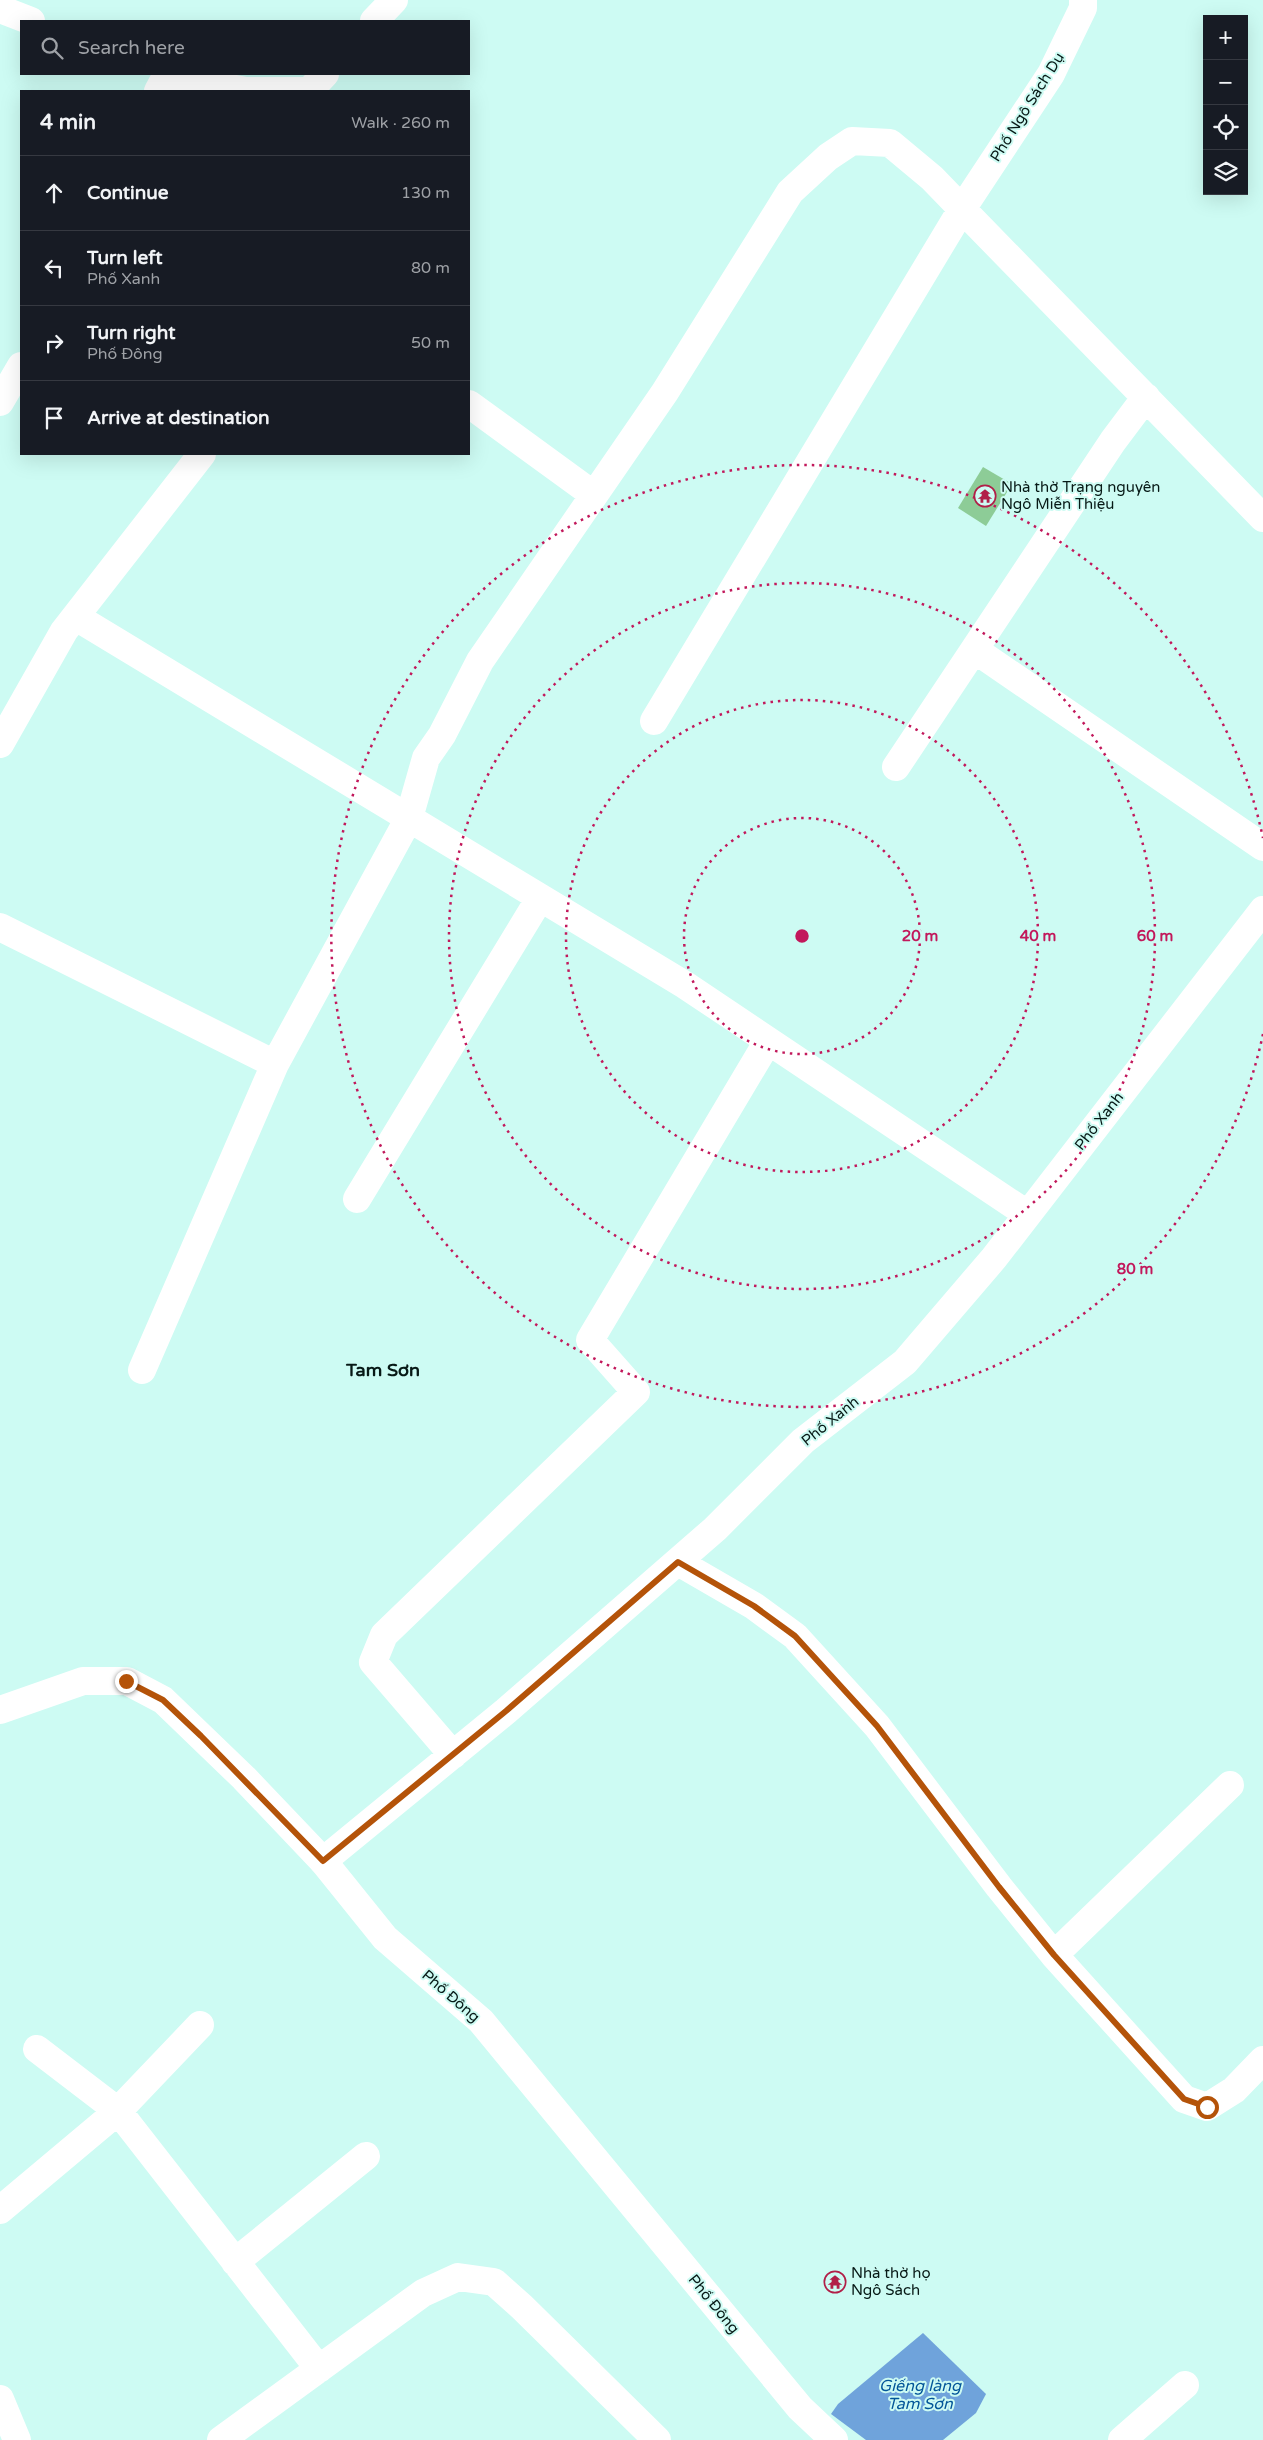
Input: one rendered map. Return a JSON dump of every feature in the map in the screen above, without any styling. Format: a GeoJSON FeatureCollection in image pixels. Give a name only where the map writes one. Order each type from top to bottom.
{"type":"FeatureCollection","features":[{"type":"Feature","properties":{"kind":"street"},"geometry":{"type":"LineString","coordinates":[[375,20],[394,0]]}},
{"type":"Feature","properties":{"kind":"street","name":"Phố Ngô Sách Dụ"},"geometry":{"type":"LineString","coordinates":[[654,720],[962,209],[1051,74],[1083,8],[1083,0]]}},
{"type":"Feature","properties":{"kind":"street"},"geometry":{"type":"LineString","coordinates":[[0,9],[28,20]]}},
{"type":"Feature","properties":{"kind":"street"},"geometry":{"type":"LineString","coordinates":[[310,90],[324,75]]}},
{"type":"Feature","properties":{"kind":"street"},"geometry":{"type":"LineString","coordinates":[[161,80],[238,90]]}},
{"type":"Feature","properties":{"kind":"street"},"geometry":{"type":"LineString","coordinates":[[142,1370],[275,1064],[409,818],[426,758],[442,735],[480,660],[665,392],[790,192],[828,157],[852,141],[890,143],[932,178],[1263,518]]}},
{"type":"Feature","properties":{"kind":"street"},"geometry":{"type":"LineString","coordinates":[[2,396],[20,368]]}},
{"type":"Feature","properties":{"kind":"street"},"geometry":{"type":"LineString","coordinates":[[896,767],[1113,441],[1146,397]]}},
{"type":"Feature","properties":{"kind":"street"},"geometry":{"type":"LineString","coordinates":[[470,405],[594,495]]}},
{"type":"Feature","properties":{"kind":"street"},"geometry":{"type":"LineString","coordinates":[[0,744],[64,631],[201,455]]}},
{"type":"Feature","properties":{"kind":"street"},"geometry":{"type":"LineString","coordinates":[[76,617],[685,985],[1027,1214]]}},
{"type":"Feature","properties":{"kind":"street"},"geometry":{"type":"LineString","coordinates":[[975,650],[1263,847]]}},
{"type":"Feature","properties":{"kind":"street"},"geometry":{"type":"LineString","coordinates":[[357,1199],[540,898]]}},
{"type":"Feature","properties":{"kind":"street","name":"Phố Xanh"},"geometry":{"type":"LineString","coordinates":[[323,1861],[453,1755],[678,1562],[715,1529],[803,1441],[905,1362],[994,1258],[1263,910]]}},
{"type":"Feature","properties":{"kind":"street"},"geometry":{"type":"LineString","coordinates":[[0,927],[275,1064]]}},
{"type":"Feature","properties":{"kind":"street"},"geometry":{"type":"LineString","coordinates":[[453,1755],[373,1662],[384,1635],[636,1392],[590,1340],[768,1042]]}},
{"type":"Feature","properties":{"kind":"street"},"geometry":{"type":"LineString","coordinates":[[678,1562],[754,1606],[795,1636],[877,1726],[999,1887],[1054,1955],[1184,2099],[1207,2107],[1234,2090],[1263,2060]]}},
{"type":"Feature","properties":{"kind":"street","name":"Phố Đông"},"geometry":{"type":"LineString","coordinates":[[0,1710],[82,1681],[126,1681],[163,1700],[201,1736],[323,1861],[385,1938],[481,2020],[825,2437]]}},
{"type":"Feature","properties":{"kind":"street"},"geometry":{"type":"LineString","coordinates":[[1054,1955],[1230,1785]]}},
{"type":"Feature","properties":{"kind":"street"},"geometry":{"type":"LineString","coordinates":[[0,2210],[118,2111],[200,2025]]}},
{"type":"Feature","properties":{"kind":"street"},"geometry":{"type":"LineString","coordinates":[[37,2048],[118,2111],[319,2370]]}},
{"type":"Feature","properties":{"kind":"street"},"geometry":{"type":"LineString","coordinates":[[235,2262],[366,2156]]}},
{"type":"Feature","properties":{"kind":"street"},"geometry":{"type":"LineString","coordinates":[[220,2440],[319,2370],[423,2292],[458,2277],[494,2282],[522,2307],[657,2440]]}},
{"type":"Feature","properties":{"kind":"street"},"geometry":{"type":"LineString","coordinates":[[1122,2440],[1184,2385]]}},
{"type":"Feature","properties":{"kind":"street"},"geometry":{"type":"LineString","coordinates":[[0,2399],[17,2440]]}},
{"type":"Feature","properties":{"kind":"water","name":"Giếng làng Tam Sơn"},"geometry":{"type":"Polygon","coordinates":[[[923,2333],[986,2394],[976,2413],[943,2440],[866,2440],[831,2414],[838,2404],[923,2333]]]}},
{"type":"Feature","properties":{"kind":"building","name":"Nhà thờ Trạng nguyên Ngô Miễn Thiệu"},"geometry":{"type":"Polygon","coordinates":[[[983,467],[1012,484],[986,526],[958,508],[983,467]]]}},
{"type":"Feature","properties":{"kind":"place","name":"Nhà thờ Trạng nguyên Ngô Miễn Thiệu"},"geometry":{"type":"Point","coordinates":[985,496]}},
{"type":"Feature","properties":{"kind":"place","name":"Nhà thờ họ Ngô Sách"},"geometry":{"type":"Point","coordinates":[835,2282]}},
{"type":"Feature","properties":{"kind":"district","name":"Tam Sơn"},"geometry":{"type":"Point","coordinates":[383,1370]}},
{"type":"Feature","properties":{"kind":"route"},"geometry":{"type":"LineString","coordinates":[[126,1681],[163,1700],[244,1778],[323,1861],[506,1711],[678,1562],[754,1606],[795,1636],[877,1726],[999,1887],[1060,1961],[1184,2099],[1207,2107]]}}]}
